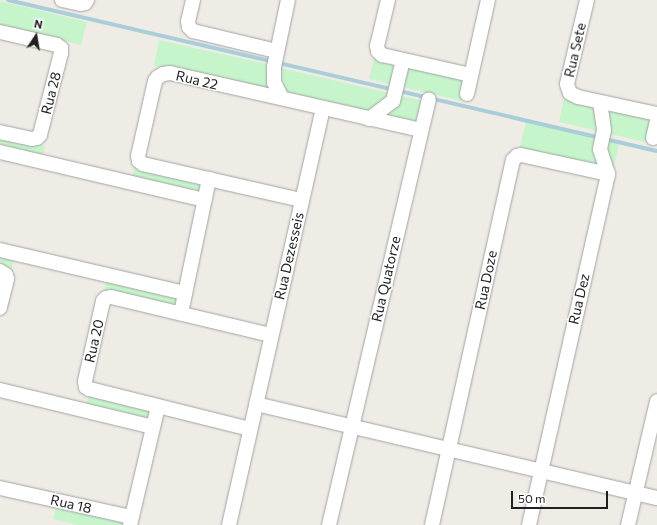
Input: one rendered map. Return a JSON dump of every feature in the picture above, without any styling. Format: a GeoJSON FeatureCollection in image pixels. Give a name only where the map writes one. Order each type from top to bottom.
{"type":"FeatureCollection","features":[{"type":"Feature","properties":{"kind":"street"},"geometry":{"type":"LineString","coordinates":[[62,0],[81,4],[85,3],[87,0]]}},
{"type":"Feature","properties":{"kind":"street"},"geometry":{"type":"LineString","coordinates":[[193,0],[188,22],[189,27],[193,31],[233,41],[275,59]]}},
{"type":"Feature","properties":{"kind":"street"},"geometry":{"type":"LineString","coordinates":[[282,98],[274,82],[275,59],[288,0]]}},
{"type":"Feature","properties":{"kind":"street"},"geometry":{"type":"LineString","coordinates":[[388,0],[377,46],[378,51],[382,55],[471,75]]}},
{"type":"Feature","properties":{"kind":"street"},"geometry":{"type":"LineString","coordinates":[[467,94],[488,0]]}},
{"type":"Feature","properties":{"kind":"street","name":"Rua Sete"},"geometry":{"type":"LineString","coordinates":[[587,0],[567,84],[570,93],[578,97],[600,102]]}},
{"type":"Feature","properties":{"kind":"street","name":"Rua 28"},"geometry":{"type":"LineString","coordinates":[[0,32],[57,45],[61,48],[61,53],[40,135],[37,138],[32,139],[0,132]]}},
{"type":"Feature","properties":{"kind":"street"},"geometry":{"type":"LineString","coordinates":[[403,60],[394,100],[404,127]]}},
{"type":"Feature","properties":{"kind":"street","name":"Rua 22"},"geometry":{"type":"LineString","coordinates":[[301,200],[143,164],[139,161],[138,156],[155,81],[163,74],[170,73],[323,108]]}},
{"type":"Feature","properties":{"kind":"street"},"geometry":{"type":"LineString","coordinates":[[369,118],[394,100]]}},
{"type":"Feature","properties":{"kind":"street","name":"Rua Quatorze"},"geometry":{"type":"LineString","coordinates":[[329,525],[429,100]]}},
{"type":"Feature","properties":{"kind":"street"},"geometry":{"type":"LineString","coordinates":[[608,174],[600,149],[603,135],[600,102],[657,114]]}},
{"type":"Feature","properties":{"kind":"street"},"geometry":{"type":"LineString","coordinates":[[323,108],[421,130]]}},
{"type":"Feature","properties":{"kind":"street","name":"Rua Dezesseis"},"geometry":{"type":"LineString","coordinates":[[229,525],[301,200],[323,108]]}},
{"type":"Feature","properties":{"kind":"street"},"geometry":{"type":"LineString","coordinates":[[653,138],[657,120]]}},
{"type":"Feature","properties":{"kind":"street"},"geometry":{"type":"LineString","coordinates":[[0,152],[204,200]]}},
{"type":"Feature","properties":{"kind":"street","name":"Rua Doze"},"geometry":{"type":"LineString","coordinates":[[432,525],[513,160],[517,156],[521,155],[608,174]]}},
{"type":"Feature","properties":{"kind":"street","name":"Rua Dez"},"geometry":{"type":"LineString","coordinates":[[529,525],[608,174]]}},
{"type":"Feature","properties":{"kind":"street"},"geometry":{"type":"LineString","coordinates":[[181,313],[209,179]]}},
{"type":"Feature","properties":{"kind":"street"},"geometry":{"type":"LineString","coordinates":[[0,250],[185,292]]}},
{"type":"Feature","properties":{"kind":"street"},"geometry":{"type":"LineString","coordinates":[[0,272],[6,275],[7,279],[0,308]]}},
{"type":"Feature","properties":{"kind":"street","name":"Rua 20"},"geometry":{"type":"LineString","coordinates":[[250,429],[89,389],[86,386],[85,381],[103,301],[110,297],[271,335]]}},
{"type":"Feature","properties":{"kind":"street"},"geometry":{"type":"LineString","coordinates":[[0,390],[153,427],[158,407]]}},
{"type":"Feature","properties":{"kind":"street"},"geometry":{"type":"LineString","coordinates":[[628,525],[657,401]]}},
{"type":"Feature","properties":{"kind":"street"},"geometry":{"type":"LineString","coordinates":[[256,404],[657,498]]}},
{"type":"Feature","properties":{"kind":"street","name":"Rua 18"},"geometry":{"type":"LineString","coordinates":[[6,489],[131,521],[153,427]]}},
{"type":"Feature","properties":{"kind":"green space"},"geometry":{"type":"Polygon","coordinates":[[[0,1],[87,22],[81,45],[0,26],[0,1]]]}},
{"type":"Feature","properties":{"kind":"green space"},"geometry":{"type":"Polygon","coordinates":[[[159,40],[271,65],[275,93],[154,66],[159,40]]]}},
{"type":"Feature","properties":{"kind":"green space"},"geometry":{"type":"Polygon","coordinates":[[[374,58],[467,80],[462,101],[369,79],[374,58]]]}},
{"type":"Feature","properties":{"kind":"green space"},"geometry":{"type":"Polygon","coordinates":[[[281,68],[423,101],[417,127],[286,95],[281,68]]]}},
{"type":"Feature","properties":{"kind":"green space"},"geometry":{"type":"Polygon","coordinates":[[[564,98],[652,121],[649,143],[559,122],[564,98]]]}},
{"type":"Feature","properties":{"kind":"green space"},"geometry":{"type":"Polygon","coordinates":[[[526,122],[619,143],[613,172],[519,150],[526,122]]]}},
{"type":"Feature","properties":{"kind":"green space"},"geometry":{"type":"Polygon","coordinates":[[[0,136],[45,146],[42,160],[0,150],[0,136]]]}},
{"type":"Feature","properties":{"kind":"green space"},"geometry":{"type":"Polygon","coordinates":[[[135,166],[204,183],[201,196],[132,179],[135,166]]]}},
{"type":"Feature","properties":{"kind":"green space"},"geometry":{"type":"Polygon","coordinates":[[[0,254],[14,257],[11,271],[0,268],[0,254]]]}},
{"type":"Feature","properties":{"kind":"green space"},"geometry":{"type":"Polygon","coordinates":[[[107,279],[181,296],[178,310],[104,291],[107,279]]]}},
{"type":"Feature","properties":{"kind":"green space"},"geometry":{"type":"Polygon","coordinates":[[[89,393],[151,409],[148,423],[86,407],[89,393]]]}},
{"type":"Feature","properties":{"kind":"green space"},"geometry":{"type":"Polygon","coordinates":[[[56,507],[127,523],[127,525],[78,525],[53,519],[56,507]]]}},
{"type":"Feature","properties":{"kind":"waterway"},"geometry":{"type":"LineString","coordinates":[[8,0],[657,151]]}}]}
